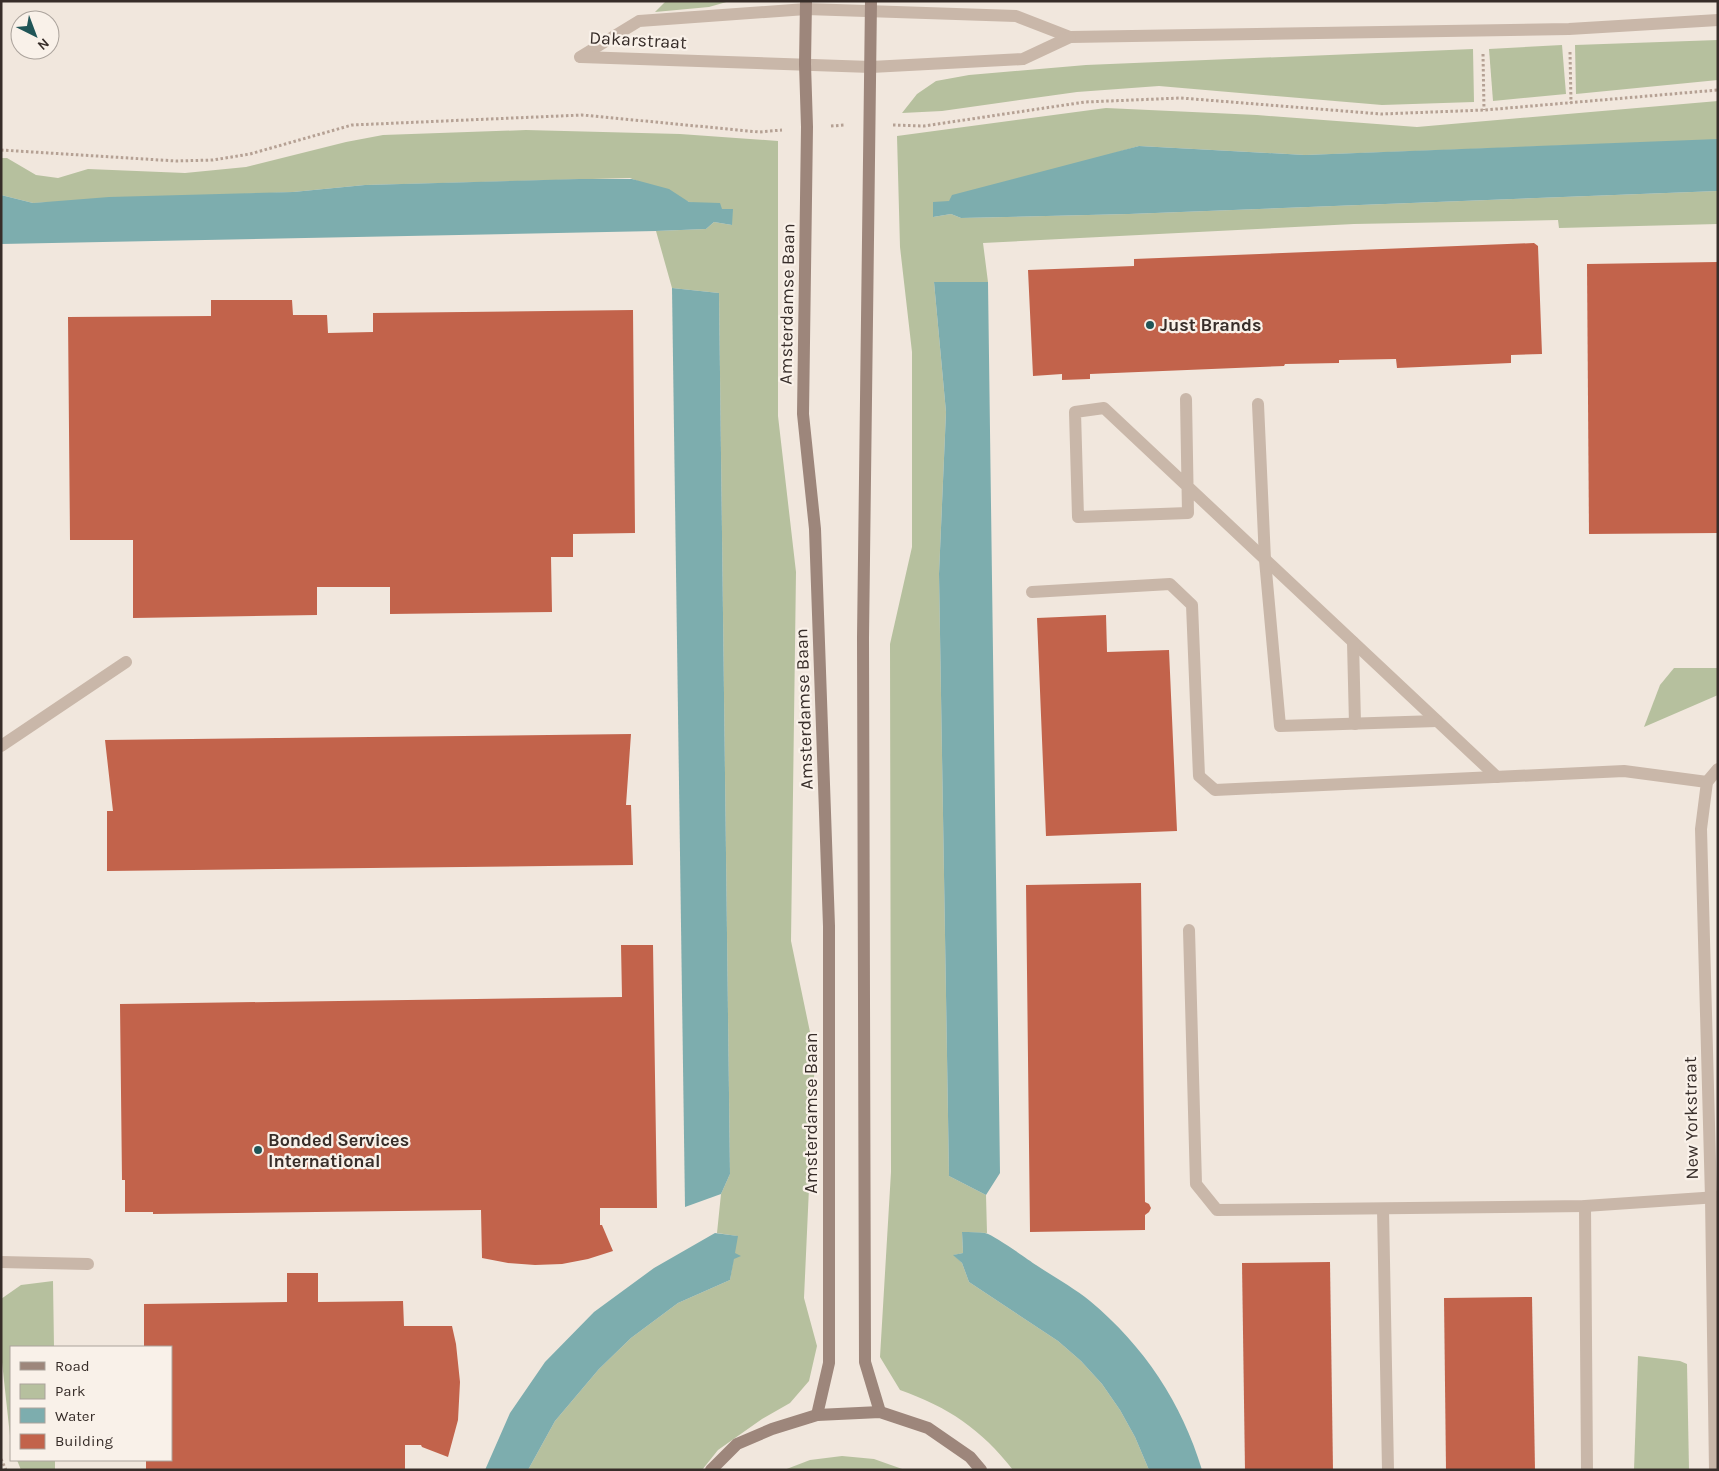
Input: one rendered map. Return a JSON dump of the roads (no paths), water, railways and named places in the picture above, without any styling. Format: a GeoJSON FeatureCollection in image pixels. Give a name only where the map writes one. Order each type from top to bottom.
{"type":"FeatureCollection","features":[{"type":"Feature","properties":{"kind":"main road","name":"Amsterdamse Baan"},"geometry":{"type":"LineString","coordinates":[[806,5],[807,127],[803,414],[815,529],[829,926],[827,1293],[829,1363],[817,1415]]}},
{"type":"Feature","properties":{"kind":"main road"},"geometry":{"type":"LineString","coordinates":[[871,6],[863,638],[865,1362],[880,1412]]}},
{"type":"Feature","properties":{"kind":"main road"},"geometry":{"type":"LineString","coordinates":[[711,1470],[737,1444],[772,1429],[817,1415],[880,1412],[928,1428],[970,1457],[981,1470]]}},
{"type":"Feature","properties":{"kind":"street"},"geometry":{"type":"LineString","coordinates":[[806,5],[871,6],[1016,16],[1070,37],[1569,29],[1718,20]]}},
{"type":"Feature","properties":{"kind":"street","name":"Dakarstraat"},"geometry":{"type":"LineString","coordinates":[[805,64],[580,57],[639,22],[806,5]]}},
{"type":"Feature","properties":{"kind":"street"},"geometry":{"type":"LineString","coordinates":[[805,64],[871,67],[1023,60],[1070,37]]}},
{"type":"Feature","properties":{"kind":"street"},"geometry":{"type":"LineString","coordinates":[[1186,399],[1187,486],[1188,514],[1078,517],[1075,412],[1104,408],[1187,486],[1266,560],[1437,721],[1497,777]]}},
{"type":"Feature","properties":{"kind":"street"},"geometry":{"type":"LineString","coordinates":[[1258,404],[1266,560],[1280,726],[1437,721]]}},
{"type":"Feature","properties":{"kind":"street"},"geometry":{"type":"LineString","coordinates":[[1032,592],[1170,584],[1192,606],[1199,776],[1215,790],[1624,771],[1708,782]]}},
{"type":"Feature","properties":{"kind":"street"},"geometry":{"type":"LineString","coordinates":[[1353,642],[1355,724]]}},
{"type":"Feature","properties":{"kind":"street"},"geometry":{"type":"LineString","coordinates":[[1,746],[126,662]]}},
{"type":"Feature","properties":{"kind":"street","name":"New Yorkstraat"},"geometry":{"type":"LineString","coordinates":[[1715,1470],[1714,1197],[1701,829],[1708,782],[1718,769]]}},
{"type":"Feature","properties":{"kind":"street"},"geometry":{"type":"LineString","coordinates":[[1189,930],[1196,1184],[1217,1210],[1585,1206],[1714,1197]]}},
{"type":"Feature","properties":{"kind":"street"},"geometry":{"type":"LineString","coordinates":[[1585,1206],[1587,1470]]}},
{"type":"Feature","properties":{"kind":"street"},"geometry":{"type":"LineString","coordinates":[[1383,1209],[1388,1470]]}},
{"type":"Feature","properties":{"kind":"street"},"geometry":{"type":"LineString","coordinates":[[1,1262],[88,1264]]}},
{"type":"Feature","properties":{"kind":"water"},"geometry":{"type":"Polygon","coordinates":[[[1718,139],[1718,191],[1129,214],[961,218],[951,214],[933,217],[933,202],[949,201],[952,195],[1139,146],[1305,155],[1718,139]]]}},
{"type":"Feature","properties":{"kind":"water"},"geometry":{"type":"Polygon","coordinates":[[[632,179],[669,189],[689,202],[720,203],[722,209],[733,209],[732,225],[714,222],[706,229],[656,231],[1,244],[1,195],[33,203],[109,197],[293,192],[365,185],[632,179]]]}},
{"type":"Feature","properties":{"kind":"water"},"geometry":{"type":"Polygon","coordinates":[[[934,282],[988,282],[1000,1173],[986,1195],[949,1176],[939,574],[946,412],[934,282]]]}},
{"type":"Feature","properties":{"kind":"water"},"geometry":{"type":"Polygon","coordinates":[[[672,288],[719,293],[730,1174],[721,1194],[685,1207],[672,288]]]}},
{"type":"Feature","properties":{"kind":"water"},"geometry":{"type":"Polygon","coordinates":[[[962,1232],[985,1233],[996,1238],[1090,1301],[1109,1318],[1159,1377],[1184,1422],[1202,1470],[1149,1470],[1135,1437],[1120,1410],[1102,1384],[1081,1361],[1058,1341],[969,1282],[962,1263],[953,1255],[963,1253],[962,1232]]]}},
{"type":"Feature","properties":{"kind":"water"},"geometry":{"type":"Polygon","coordinates":[[[715,1233],[738,1236],[735,1253],[741,1256],[734,1259],[730,1280],[678,1303],[631,1338],[599,1369],[555,1421],[528,1470],[485,1470],[510,1413],[545,1362],[594,1312],[654,1268],[715,1233]]]}},
{"type":"Feature","properties":{"kind":"place","name":"Just Brands"},"geometry":{"type":"Point","coordinates":[1150,325]}},
{"type":"Feature","properties":{"kind":"place","name":"Bonded Services International"},"geometry":{"type":"Point","coordinates":[258,1150]}}]}
